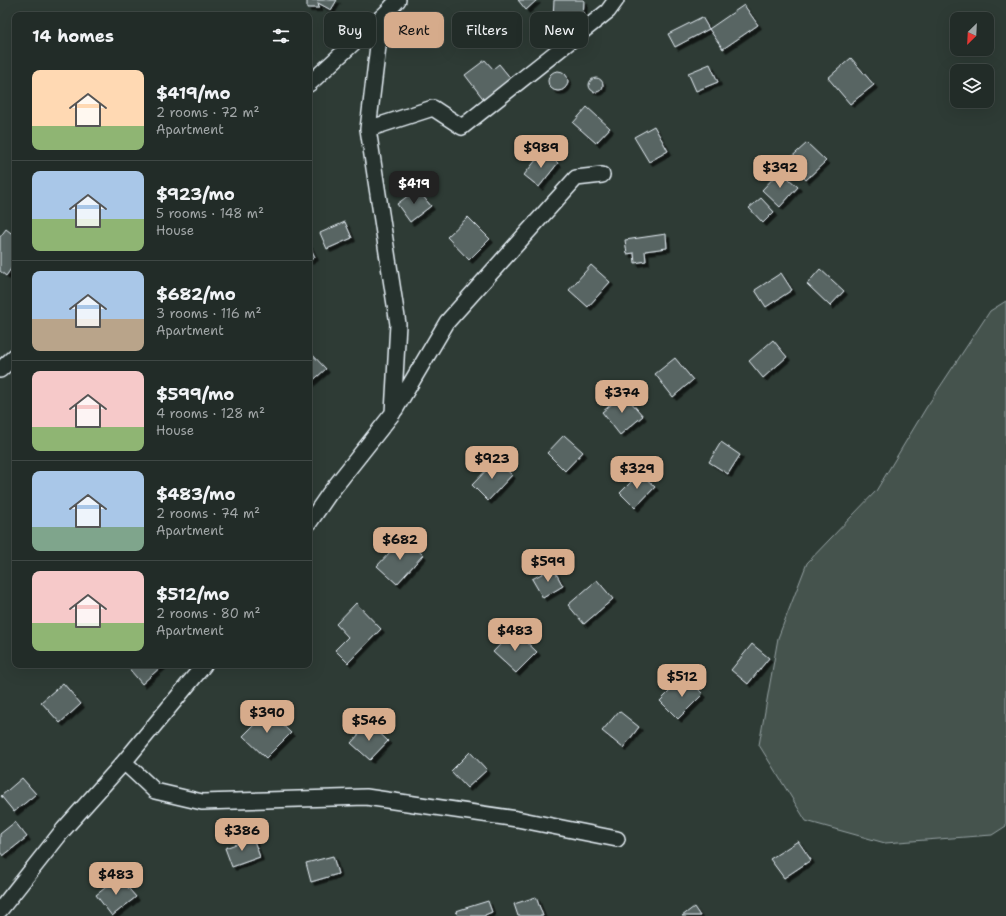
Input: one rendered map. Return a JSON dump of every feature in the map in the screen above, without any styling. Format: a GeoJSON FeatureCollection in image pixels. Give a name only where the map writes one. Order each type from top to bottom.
{"type":"FeatureCollection","features":[{"type":"Feature","properties":{"kind":"street"},"geometry":{"type":"LineString","coordinates":[[387,12],[398,0]]}},
{"type":"Feature","properties":{"kind":"street"},"geometry":{"type":"LineString","coordinates":[[368,129],[433,108],[462,126],[608,11],[616,0]]}},
{"type":"Feature","properties":{"kind":"street"},"geometry":{"type":"LineString","coordinates":[[312,81],[384,15]]}},
{"type":"Feature","properties":{"kind":"street"},"geometry":{"type":"LineString","coordinates":[[384,21],[378,46],[368,129],[398,324],[393,412]]}},
{"type":"Feature","properties":{"kind":"street"},"geometry":{"type":"LineString","coordinates":[[312,519],[329,494],[393,412],[447,322],[576,178],[602,175]]}},
{"type":"Feature","properties":{"kind":"street"},"geometry":{"type":"LineString","coordinates":[[0,370],[12,359]]}},
{"type":"Feature","properties":{"kind":"street"},"geometry":{"type":"LineString","coordinates":[[0,910],[64,829],[124,762],[202,668]]}},
{"type":"Feature","properties":{"kind":"street"},"geometry":{"type":"LineString","coordinates":[[124,762],[154,791],[202,802],[366,797],[518,819],[617,839]]}},
{"type":"Feature","properties":{"kind":"shaded area"},"geometry":{"type":"Polygon","coordinates":[[[1006,301],[1006,826],[992,835],[885,843],[806,821],[759,745],[778,638],[807,563],[876,491],[926,408],[990,311],[1006,301]]]}},
{"type":"Feature","properties":{"kind":"building"},"geometry":{"type":"Polygon","coordinates":[[[307,0],[337,0],[331,10],[318,3],[319,8],[307,8],[307,0]]]}},
{"type":"Feature","properties":{"kind":"building"},"geometry":{"type":"Polygon","coordinates":[[[518,0],[537,0],[526,10],[518,0]]]}},
{"type":"Feature","properties":{"kind":"building"},"geometry":{"type":"Polygon","coordinates":[[[554,0],[584,0],[583,12],[553,12],[554,0]]]}},
{"type":"Feature","properties":{"kind":"building"},"geometry":{"type":"Polygon","coordinates":[[[744,5],[758,25],[723,49],[709,29],[744,5]]]}},
{"type":"Feature","properties":{"kind":"building"},"geometry":{"type":"Polygon","coordinates":[[[702,17],[709,29],[675,47],[668,34],[702,17]]]}},
{"type":"Feature","properties":{"kind":"building"},"geometry":{"type":"Polygon","coordinates":[[[851,58],[874,85],[850,104],[828,78],[851,58]]]}},
{"type":"Feature","properties":{"kind":"building"},"geometry":{"type":"Polygon","coordinates":[[[485,60],[493,69],[499,64],[512,80],[485,101],[465,75],[485,60]]]}},
{"type":"Feature","properties":{"kind":"building"},"geometry":{"type":"Polygon","coordinates":[[[710,64],[718,82],[696,91],[688,73],[710,64]]]}},
{"type":"Feature","properties":{"kind":"building"},"geometry":{"type":"Polygon","coordinates":[[[558,71],[565,74],[568,81],[565,88],[558,91],[551,88],[548,81],[551,74],[558,71]]]}},
{"type":"Feature","properties":{"kind":"building"},"geometry":{"type":"Polygon","coordinates":[[[593,78],[599,78],[603,82],[603,88],[599,92],[593,92],[589,88],[589,82],[593,78]]]}},
{"type":"Feature","properties":{"kind":"building"},"geometry":{"type":"Polygon","coordinates":[[[587,107],[610,128],[596,143],[573,123],[587,107]]]}},
{"type":"Feature","properties":{"kind":"building"},"geometry":{"type":"Polygon","coordinates":[[[654,126],[668,151],[649,162],[634,137],[654,126]]]}},
{"type":"Feature","properties":{"kind":"building"},"geometry":{"type":"Polygon","coordinates":[[[807,143],[826,161],[806,180],[787,161],[807,143]]]}},
{"type":"Feature","properties":{"kind":"building"},"geometry":{"type":"Polygon","coordinates":[[[544,150],[558,163],[539,187],[524,175],[544,150]]]}},
{"type":"Feature","properties":{"kind":"building"},"geometry":{"type":"Polygon","coordinates":[[[780,171],[798,187],[780,207],[762,190],[780,171]]]}},
{"type":"Feature","properties":{"kind":"building"},"geometry":{"type":"Polygon","coordinates":[[[417,189],[431,206],[410,222],[397,204],[417,189]]]}},
{"type":"Feature","properties":{"kind":"building"},"geometry":{"type":"Polygon","coordinates":[[[761,198],[774,212],[763,223],[749,208],[761,198]]]}},
{"type":"Feature","properties":{"kind":"building"},"geometry":{"type":"Polygon","coordinates":[[[468,217],[490,239],[469,260],[447,237],[468,217]]]}},
{"type":"Feature","properties":{"kind":"building"},"geometry":{"type":"Polygon","coordinates":[[[345,222],[352,238],[327,249],[320,233],[345,222]]]}},
{"type":"Feature","properties":{"kind":"building"},"geometry":{"type":"Polygon","coordinates":[[[6,229],[12,234],[12,267],[6,276],[0,271],[0,237],[6,229]]]}},
{"type":"Feature","properties":{"kind":"building"},"geometry":{"type":"Polygon","coordinates":[[[666,234],[667,248],[645,251],[646,261],[635,263],[634,253],[627,254],[625,240],[666,234]]]}},
{"type":"Feature","properties":{"kind":"building"},"geometry":{"type":"Polygon","coordinates":[[[312,251],[315,257],[312,259],[312,251]]]}},
{"type":"Feature","properties":{"kind":"building"},"geometry":{"type":"Polygon","coordinates":[[[591,265],[610,282],[588,307],[569,290],[591,265]]]}},
{"type":"Feature","properties":{"kind":"building"},"geometry":{"type":"Polygon","coordinates":[[[820,269],[844,291],[830,306],[807,284],[820,269]]]}},
{"type":"Feature","properties":{"kind":"building"},"geometry":{"type":"Polygon","coordinates":[[[781,273],[792,290],[766,307],[755,290],[781,273]]]}},
{"type":"Feature","properties":{"kind":"building"},"geometry":{"type":"Polygon","coordinates":[[[773,340],[787,357],[763,378],[749,361],[773,340]]]}},
{"type":"Feature","properties":{"kind":"building"},"geometry":{"type":"Polygon","coordinates":[[[312,354],[326,369],[312,381],[312,354]]]}},
{"type":"Feature","properties":{"kind":"building"},"geometry":{"type":"Polygon","coordinates":[[[675,358],[693,380],[673,397],[655,374],[675,358]]]}},
{"type":"Feature","properties":{"kind":"building"},"geometry":{"type":"Polygon","coordinates":[[[624,394],[643,416],[620,435],[602,412],[624,394]]]}},
{"type":"Feature","properties":{"kind":"building"},"geometry":{"type":"Polygon","coordinates":[[[564,435],[583,452],[565,471],[547,453],[564,435]]]}},
{"type":"Feature","properties":{"kind":"building"},"geometry":{"type":"Polygon","coordinates":[[[721,442],[740,455],[728,474],[709,462],[721,442]]]}},
{"type":"Feature","properties":{"kind":"building"},"geometry":{"type":"Polygon","coordinates":[[[496,460],[512,475],[488,501],[472,485],[496,460]]]}},
{"type":"Feature","properties":{"kind":"building"},"geometry":{"type":"Polygon","coordinates":[[[640,473],[655,487],[635,508],[620,493],[640,473]]]}},
{"type":"Feature","properties":{"kind":"building"},"geometry":{"type":"Polygon","coordinates":[[[404,537],[423,555],[397,584],[377,566],[404,537]]]}},
{"type":"Feature","properties":{"kind":"building"},"geometry":{"type":"Polygon","coordinates":[[[553,568],[563,586],[543,598],[532,579],[553,568]]]}},
{"type":"Feature","properties":{"kind":"building"},"geometry":{"type":"Polygon","coordinates":[[[597,580],[613,599],[584,624],[568,605],[597,580]]]}},
{"type":"Feature","properties":{"kind":"building"},"geometry":{"type":"Polygon","coordinates":[[[356,603],[381,629],[348,663],[335,650],[348,637],[336,624],[356,603]]]}},
{"type":"Feature","properties":{"kind":"building"},"geometry":{"type":"Polygon","coordinates":[[[514,630],[537,652],[516,673],[493,652],[514,630]]]}},
{"type":"Feature","properties":{"kind":"building"},"geometry":{"type":"Polygon","coordinates":[[[752,644],[769,658],[748,684],[731,670],[752,644]]]}},
{"type":"Feature","properties":{"kind":"building"},"geometry":{"type":"Polygon","coordinates":[[[129,668],[160,668],[142,684],[129,668]]]}},
{"type":"Feature","properties":{"kind":"building"},"geometry":{"type":"Polygon","coordinates":[[[685,676],[703,694],[678,719],[660,701],[685,676]]]}},
{"type":"Feature","properties":{"kind":"building"},"geometry":{"type":"Polygon","coordinates":[[[63,683],[81,704],[60,723],[41,702],[63,683]]]}},
{"type":"Feature","properties":{"kind":"building"},"geometry":{"type":"Polygon","coordinates":[[[268,711],[291,733],[266,758],[243,736],[268,711]]]}},
{"type":"Feature","properties":{"kind":"building"},"geometry":{"type":"Polygon","coordinates":[[[619,711],[639,727],[623,748],[602,731],[619,711]]]}},
{"type":"Feature","properties":{"kind":"building"},"geometry":{"type":"Polygon","coordinates":[[[369,723],[388,741],[370,760],[351,743],[369,723]]]}},
{"type":"Feature","properties":{"kind":"building"},"geometry":{"type":"Polygon","coordinates":[[[470,752],[487,770],[467,788],[451,771],[470,752]]]}},
{"type":"Feature","properties":{"kind":"building"},"geometry":{"type":"Polygon","coordinates":[[[22,778],[36,794],[14,812],[1,796],[22,778]]]}},
{"type":"Feature","properties":{"kind":"building"},"geometry":{"type":"Polygon","coordinates":[[[15,822],[27,837],[3,856],[0,852],[0,834],[15,822]]]}},
{"type":"Feature","properties":{"kind":"building"},"geometry":{"type":"Polygon","coordinates":[[[253,838],[260,857],[232,867],[225,848],[253,838]]]}},
{"type":"Feature","properties":{"kind":"building"},"geometry":{"type":"Polygon","coordinates":[[[798,841],[811,860],[784,878],[770,859],[798,841]]]}},
{"type":"Feature","properties":{"kind":"building"},"geometry":{"type":"Polygon","coordinates":[[[333,856],[338,874],[311,882],[306,863],[333,856]]]}},
{"type":"Feature","properties":{"kind":"building"},"geometry":{"type":"Polygon","coordinates":[[[119,877],[136,897],[112,916],[96,895],[119,877]]]}},
{"type":"Feature","properties":{"kind":"building"},"geometry":{"type":"Polygon","coordinates":[[[536,897],[543,916],[518,916],[514,904],[536,897]]]}},
{"type":"Feature","properties":{"kind":"building"},"geometry":{"type":"Polygon","coordinates":[[[488,901],[492,912],[485,916],[458,916],[456,911],[488,901]]]}},
{"type":"Feature","properties":{"kind":"building"},"geometry":{"type":"Polygon","coordinates":[[[694,907],[700,916],[682,916],[694,907]]]}}]}
